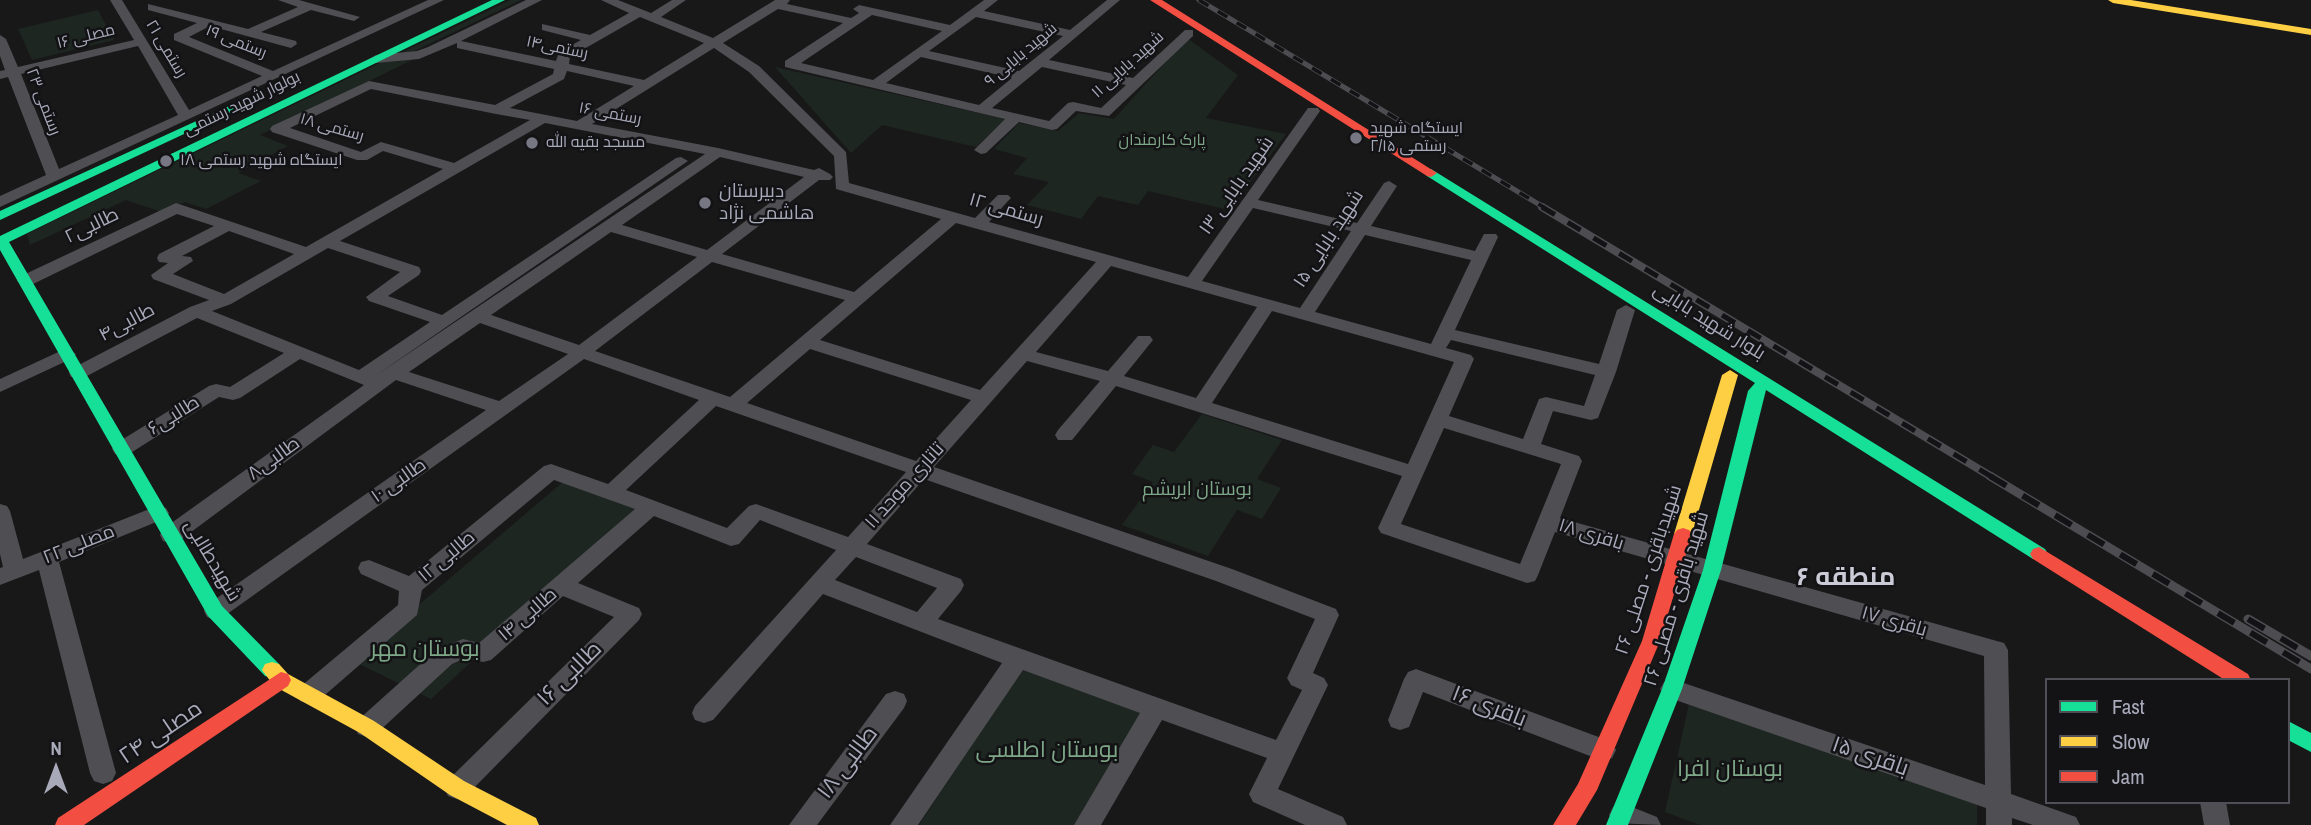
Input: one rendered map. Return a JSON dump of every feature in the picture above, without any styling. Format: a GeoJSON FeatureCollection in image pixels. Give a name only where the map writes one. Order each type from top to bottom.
{"type":"FeatureCollection","features":[{"type":"Feature","properties":{"kind":"street","name":"رستمی ۲۱"},"geometry":{"type":"LineString","coordinates":[[116,0],[186,116]]}},
{"type":"Feature","properties":{"kind":"street"},"geometry":{"type":"LineString","coordinates":[[127,17],[170,0]]}},
{"type":"Feature","properties":{"kind":"street"},"geometry":{"type":"LineString","coordinates":[[284,0],[354,18]]}},
{"type":"Feature","properties":{"kind":"street","name":"بولوار شهید رستمی"},"geometry":{"type":"LineString","coordinates":[[1,240],[500,0]]}},
{"type":"Feature","properties":{"kind":"street"},"geometry":{"type":"LineString","coordinates":[[376,60],[419,55],[433,50],[536,0]]}},
{"type":"Feature","properties":{"kind":"street"},"geometry":{"type":"LineString","coordinates":[[607,0],[713,42],[754,69],[841,155],[841,186]]}},
{"type":"Feature","properties":{"kind":"street"},"geometry":{"type":"LineString","coordinates":[[496,110],[559,76],[564,55],[592,39],[680,0]]}},
{"type":"Feature","properties":{"kind":"street"},"geometry":{"type":"LineString","coordinates":[[876,84],[992,0]]}},
{"type":"Feature","properties":{"kind":"street","name":"شهید بابایی ۹"},"geometry":{"type":"LineString","coordinates":[[982,109],[1114,0]]}},
{"type":"Feature","properties":{"kind":"street","name":"بلوار شهید بابایی"},"geometry":{"type":"LineString","coordinates":[[1139,0],[1626,310],[1730,374],[1761,386],[2238,678]]}},
{"type":"Feature","properties":{"kind":"street","name":"بلوار شهید بابایی"},"geometry":{"type":"LineString","coordinates":[[1155,0],[1748,371],[1761,386],[2208,678]]}},
{"type":"Feature","properties":{"kind":"street"},"geometry":{"type":"LineString","coordinates":[[2113,0],[2311,32]]}},
{"type":"Feature","properties":{"kind":"street"},"geometry":{"type":"LineString","coordinates":[[2171,0],[2311,22]]}},
{"type":"Feature","properties":{"kind":"street"},"geometry":{"type":"LineString","coordinates":[[0,202],[273,76],[443,3]]}},
{"type":"Feature","properties":{"kind":"street","name":"بولوار شهید رستمی"},"geometry":{"type":"LineString","coordinates":[[0,216],[443,3]]}},
{"type":"Feature","properties":{"kind":"street"},"geometry":{"type":"LineString","coordinates":[[578,126],[780,3],[848,21]]}},
{"type":"Feature","properties":{"kind":"street"},"geometry":{"type":"LineString","coordinates":[[248,33],[310,6]]}},
{"type":"Feature","properties":{"kind":"street"},"geometry":{"type":"LineString","coordinates":[[152,7],[291,44]]}},
{"type":"Feature","properties":{"kind":"street"},"geometry":{"type":"LineString","coordinates":[[952,29],[867,7],[790,64],[1016,117]]}},
{"type":"Feature","properties":{"kind":"street"},"geometry":{"type":"LineString","coordinates":[[974,13],[1073,34]]}},
{"type":"Feature","properties":{"kind":"street","name":"رستمی ۱۹"},"geometry":{"type":"LineString","coordinates":[[208,22],[179,37],[273,76]]}},
{"type":"Feature","properties":{"kind":"street"},"geometry":{"type":"LineString","coordinates":[[546,27],[592,39]]}},
{"type":"Feature","properties":{"kind":"street","name":"شهید بابایی ۱۱"},"geometry":{"type":"LineString","coordinates":[[1016,117],[1052,126],[1073,106],[1104,113],[1189,33]]}},
{"type":"Feature","properties":{"kind":"street","name":"رستمی ۲۳"},"geometry":{"type":"LineString","coordinates":[[0,39],[7,74],[54,177]]}},
{"type":"Feature","properties":{"kind":"street","name":"مصلی ۱۶"},"geometry":{"type":"LineString","coordinates":[[7,74],[140,41]]}},
{"type":"Feature","properties":{"kind":"street","name":"رستمی۱۴"},"geometry":{"type":"LineString","coordinates":[[462,45],[645,84]]}},
{"type":"Feature","properties":{"kind":"street"},"geometry":{"type":"LineString","coordinates":[[919,53],[1022,76]]}},
{"type":"Feature","properties":{"kind":"street"},"geometry":{"type":"LineString","coordinates":[[1039,62],[1136,83]]}},
{"type":"Feature","properties":{"kind":"street","name":"رستمی ۱۶"},"geometry":{"type":"LineString","coordinates":[[277,130],[369,85],[819,173],[841,186]]}},
{"type":"Feature","properties":{"kind":"street","name":"شهید بابایی ۱۳"},"geometry":{"type":"LineString","coordinates":[[1192,283],[1251,203],[1313,111]]}},
{"type":"Feature","properties":{"kind":"street"},"geometry":{"type":"LineString","coordinates":[[981,150],[1016,117]]}},
{"type":"Feature","properties":{"kind":"street","name":"طالبی۴"},"geometry":{"type":"LineString","coordinates":[[78,373],[196,311],[225,300],[542,119]]}},
{"type":"Feature","properties":{"kind":"street","name":"رستمی ۱۸"},"geometry":{"type":"LineString","coordinates":[[277,130],[362,158],[381,146],[456,168]]}},
{"type":"Feature","properties":{"kind":"street"},"geometry":{"type":"LineString","coordinates":[[378,378],[443,321],[699,148]]}},
{"type":"Feature","properties":{"kind":"street"},"geometry":{"type":"LineString","coordinates":[[378,378],[477,316],[718,152]]}},
{"type":"Feature","properties":{"kind":"street","name":"طالبی ۱۰"},"geometry":{"type":"LineString","coordinates":[[215,611],[582,352],[819,173]]}},
{"type":"Feature","properties":{"kind":"street","name":"رستمی ۱۲"},"geometry":{"type":"LineString","coordinates":[[841,186],[1465,359],[1438,419]]}},
{"type":"Feature","properties":{"kind":"street","name":"شهید بابایی ۱۵"},"geometry":{"type":"LineString","coordinates":[[1305,314],[1389,186]]}},
{"type":"Feature","properties":{"kind":"street"},"geometry":{"type":"LineString","coordinates":[[978,224],[1003,198]]}},
{"type":"Feature","properties":{"kind":"street"},"geometry":{"type":"LineString","coordinates":[[1251,203],[1481,257]]}},
{"type":"Feature","properties":{"kind":"street","name":"طالبی۲"},"geometry":{"type":"LineString","coordinates":[[25,281],[176,208],[227,226]]}},
{"type":"Feature","properties":{"kind":"street"},"geometry":{"type":"LineString","coordinates":[[922,622],[953,585],[756,511],[731,538],[612,492],[724,400],[806,342],[953,217]]}},
{"type":"Feature","properties":{"kind":"street"},"geometry":{"type":"LineString","coordinates":[[225,300],[159,275],[185,261],[166,258],[227,226],[306,253]]}},
{"type":"Feature","properties":{"kind":"street"},"geometry":{"type":"LineString","coordinates":[[608,226],[856,298]]}},
{"type":"Feature","properties":{"kind":"street"},"geometry":{"type":"LineString","coordinates":[[1437,351],[1490,237]]}},
{"type":"Feature","properties":{"kind":"street","name":"شهیدطالبی"},"geometry":{"type":"LineString","coordinates":[[1,240],[215,611],[281,680],[367,727],[457,788],[527,825]]}},
{"type":"Feature","properties":{"kind":"street"},"geometry":{"type":"LineString","coordinates":[[327,242],[413,271],[374,297],[443,321]]}},
{"type":"Feature","properties":{"kind":"street","name":"تاتاری موحد ۱۱"},"geometry":{"type":"LineString","coordinates":[[704,713],[1107,260]]}},
{"type":"Feature","properties":{"kind":"street"},"geometry":{"type":"LineString","coordinates":[[1200,406],[1268,304]]}},
{"type":"Feature","properties":{"kind":"street"},"geometry":{"type":"LineString","coordinates":[[1530,448],[1546,403],[1591,414],[1626,310]]}},
{"type":"Feature","properties":{"kind":"street"},"geometry":{"type":"LineString","coordinates":[[196,311],[298,352],[378,378],[502,408]]}},
{"type":"Feature","properties":{"kind":"street"},"geometry":{"type":"LineString","coordinates":[[477,316],[1224,575],[1328,615],[1299,678],[1316,685],[1262,794],[1334,825]]}},
{"type":"Feature","properties":{"kind":"street"},"geometry":{"type":"LineString","coordinates":[[1445,333],[1607,372]]}},
{"type":"Feature","properties":{"kind":"street"},"geometry":{"type":"LineString","coordinates":[[1065,435],[1144,340]]}},
{"type":"Feature","properties":{"kind":"street"},"geometry":{"type":"LineString","coordinates":[[806,342],[984,398]]}},
{"type":"Feature","properties":{"kind":"street","name":"طالبی۶"},"geometry":{"type":"LineString","coordinates":[[122,449],[216,390],[233,394],[298,352]]}},
{"type":"Feature","properties":{"kind":"street"},"geometry":{"type":"LineString","coordinates":[[0,386],[67,354]]}},
{"type":"Feature","properties":{"kind":"street"},"geometry":{"type":"LineString","coordinates":[[1023,354],[1111,378],[1414,473]]}},
{"type":"Feature","properties":{"kind":"street"},"geometry":{"type":"LineString","coordinates":[[1730,374],[1748,371]]}},
{"type":"Feature","properties":{"kind":"street","name":"شهیدباقری - مصلی ۲۶"},"geometry":{"type":"LineString","coordinates":[[1564,825],[1605,806],[1604,750],[1651,641],[1730,374]]}},
{"type":"Feature","properties":{"kind":"street","name":"طالبی۸"},"geometry":{"type":"LineString","coordinates":[[171,534],[378,378]]}},
{"type":"Feature","properties":{"kind":"street","name":"شهید باقری - مصلی ۲۶"},"geometry":{"type":"LineString","coordinates":[[1605,806],[1672,689],[1712,570],[1761,386]]}},
{"type":"Feature","properties":{"kind":"street"},"geometry":{"type":"LineString","coordinates":[[1438,419],[1572,461],[1527,575],[1390,528],[1438,419]]}},
{"type":"Feature","properties":{"kind":"street","name":"طالبی ۱۲"},"geometry":{"type":"LineString","coordinates":[[309,694],[409,609],[411,587],[551,471],[612,492]]}},
{"type":"Feature","properties":{"kind":"street","name":"طالبی ۱۴"},"geometry":{"type":"LineString","coordinates":[[367,727],[444,657],[463,648],[483,653],[651,507]]}},
{"type":"Feature","properties":{"kind":"street"},"geometry":{"type":"LineString","coordinates":[[0,511],[8,574]]}},
{"type":"Feature","properties":{"kind":"street","name":"مصلی ۲۲"},"geometry":{"type":"LineString","coordinates":[[8,574],[159,513]]}},
{"type":"Feature","properties":{"kind":"street","name":"باقری ۱۸"},"geometry":{"type":"LineString","coordinates":[[1547,522],[1712,570]]}},
{"type":"Feature","properties":{"kind":"street"},"geometry":{"type":"LineString","coordinates":[[47,558],[103,773]]}},
{"type":"Feature","properties":{"kind":"street"},"geometry":{"type":"LineString","coordinates":[[369,568],[411,587]]}},
{"type":"Feature","properties":{"kind":"street","name":"باقری ۱۷"},"geometry":{"type":"LineString","coordinates":[[1712,570],[1996,650],[1999,813]]}},
{"type":"Feature","properties":{"kind":"street"},"geometry":{"type":"LineString","coordinates":[[820,583],[1018,659],[1282,753]]}},
{"type":"Feature","properties":{"kind":"street","name":"طالبی ۱۶"},"geometry":{"type":"LineString","coordinates":[[457,788],[631,614],[561,586]]}},
{"type":"Feature","properties":{"kind":"street"},"geometry":{"type":"LineString","coordinates":[[903,825],[1018,659]]}},
{"type":"Feature","properties":{"kind":"street","name":"باقری ۱۶"},"geometry":{"type":"LineString","coordinates":[[1400,720],[1416,679],[1604,750]]}},
{"type":"Feature","properties":{"kind":"street","name":"مصلی ۲۴"},"geometry":{"type":"LineString","coordinates":[[66,825],[281,680]]}},
{"type":"Feature","properties":{"kind":"street","name":"باقری ۱۵"},"geometry":{"type":"LineString","coordinates":[[1672,689],[1999,813],[2067,825]]}},
{"type":"Feature","properties":{"kind":"street","name":"طالبی ۱۸"},"geometry":{"type":"LineString","coordinates":[[802,825],[895,701]]}},
{"type":"Feature","properties":{"kind":"street"},"geometry":{"type":"LineString","coordinates":[[1087,825],[1156,708]]}},
{"type":"Feature","properties":{"kind":"street"},"geometry":{"type":"LineString","coordinates":[[2300,723],[2311,743]]}},
{"type":"Feature","properties":{"kind":"street"},"geometry":{"type":"LineString","coordinates":[[2213,804],[2217,825]]}},
{"type":"Feature","properties":{"kind":"street"},"geometry":{"type":"LineString","coordinates":[[1605,806],[1648,825]]}},
{"type":"Feature","properties":{"kind":"green space"},"geometry":{"type":"Polygon","coordinates":[[[510,0],[521,0],[408,54],[418,57],[260,135],[288,146],[238,173],[261,181],[206,209],[185,202],[162,212],[126,200],[30,245],[27,234],[510,0]]]}},
{"type":"Feature","properties":{"kind":"green space"},"geometry":{"type":"Polygon","coordinates":[[[98,10],[114,40],[32,60],[18,29],[98,10]]]}},
{"type":"Feature","properties":{"kind":"green space","name":"پارک کارمندان"},"geometry":{"type":"Polygon","coordinates":[[[1187,38],[1238,75],[1206,118],[1286,134],[1229,210],[1148,191],[1138,205],[1098,196],[1081,219],[1027,205],[1049,182],[1013,174],[1027,158],[994,149],[1019,123],[1058,131],[1079,113],[1114,119],[1187,38]]]}},
{"type":"Feature","properties":{"kind":"green space"},"geometry":{"type":"Polygon","coordinates":[[[775,67],[1005,119],[976,147],[882,125],[851,153],[775,67]]]}},
{"type":"Feature","properties":{"kind":"green space","name":"بوستان ابریشم"},"geometry":{"type":"Polygon","coordinates":[[[1202,414],[1282,440],[1257,479],[1281,488],[1262,519],[1237,510],[1208,556],[1122,525],[1153,482],[1132,474],[1153,445],[1174,452],[1202,414]]]}},
{"type":"Feature","properties":{"kind":"green space","name":"بوستان مهر"},"geometry":{"type":"Polygon","coordinates":[[[565,480],[638,508],[431,699],[353,661],[565,480]]]}},
{"type":"Feature","properties":{"kind":"green space","name":"بوستان اطلسی"},"geometry":{"type":"Polygon","coordinates":[[[1028,661],[1149,710],[1081,825],[919,825],[1028,661]]]}},
{"type":"Feature","properties":{"kind":"green space","name":"بوستان افرا"},"geometry":{"type":"Polygon","coordinates":[[[1690,699],[1977,800],[1977,825],[1700,825],[1665,812],[1690,699]]]}},
{"type":"Feature","properties":{"kind":"railway"},"geometry":{"type":"LineString","coordinates":[[1199,0],[1545,208]]}},
{"type":"Feature","properties":{"kind":"railway"},"geometry":{"type":"LineString","coordinates":[[1542,207],[1992,477]]}},
{"type":"Feature","properties":{"kind":"railway"},"geometry":{"type":"LineString","coordinates":[[1990,476],[2311,669]]}},
{"type":"Feature","properties":{"kind":"railway"},"geometry":{"type":"LineString","coordinates":[[2248,619],[2311,656]]}},
{"type":"Feature","properties":{"kind":"traffic: fast"},"geometry":{"type":"LineString","coordinates":[[0,241],[500,0]]}},
{"type":"Feature","properties":{"kind":"traffic: fast"},"geometry":{"type":"LineString","coordinates":[[0,216],[240,104]]}},
{"type":"Feature","properties":{"kind":"traffic: fast"},"geometry":{"type":"LineString","coordinates":[[1431,173],[2039,554]]}},
{"type":"Feature","properties":{"kind":"traffic: fast"},"geometry":{"type":"LineString","coordinates":[[1,240],[215,611],[272,670]]}},
{"type":"Feature","properties":{"kind":"traffic: fast"},"geometry":{"type":"LineString","coordinates":[[1617,825],[1672,689],[1712,570],[1756,391],[1765,382]]}},
{"type":"Feature","properties":{"kind":"traffic: fast"},"geometry":{"type":"LineString","coordinates":[[2290,730],[2311,743]]}},
{"type":"Feature","properties":{"kind":"traffic: slow"},"geometry":{"type":"LineString","coordinates":[[2113,0],[2311,32]]}},
{"type":"Feature","properties":{"kind":"traffic: slow"},"geometry":{"type":"LineString","coordinates":[[1683,534],[1730,375]]}},
{"type":"Feature","properties":{"kind":"traffic: slow"},"geometry":{"type":"LineString","coordinates":[[272,670],[281,680],[367,727],[457,788],[528,825]]}},
{"type":"Feature","properties":{"kind":"traffic: jam"},"geometry":{"type":"LineString","coordinates":[[1155,0],[1431,173]]}},
{"type":"Feature","properties":{"kind":"traffic: jam"},"geometry":{"type":"LineString","coordinates":[[1564,825],[1586,790],[1651,641],[1683,534]]}},
{"type":"Feature","properties":{"kind":"traffic: jam"},"geometry":{"type":"LineString","coordinates":[[2039,554],[2238,678]]}},
{"type":"Feature","properties":{"kind":"traffic: jam"},"geometry":{"type":"LineString","coordinates":[[66,825],[281,680]]}},
{"type":"Feature","properties":{"kind":"place","name":"ایستگاه شهید رستمی ۲/۱۵"},"geometry":{"type":"Point","coordinates":[1356,138]}},
{"type":"Feature","properties":{"kind":"place","name":"مسجد بقیه الله"},"geometry":{"type":"Point","coordinates":[532,143]}},
{"type":"Feature","properties":{"kind":"place","name":"ایستگاه شهید رستمی ۱۸"},"geometry":{"type":"Point","coordinates":[166,161]}},
{"type":"Feature","properties":{"kind":"place","name":"دبیرستان هاشمی نژاد"},"geometry":{"type":"Point","coordinates":[705,203]}},
{"type":"Feature","properties":{"kind":"district","name":"منطقه ۶"},"geometry":{"type":"Point","coordinates":[1846,578]}}]}
